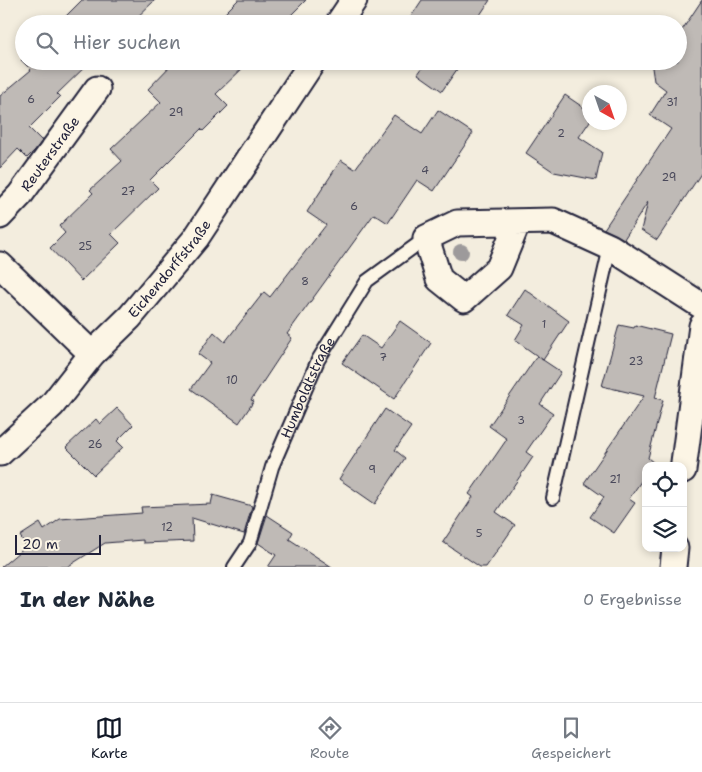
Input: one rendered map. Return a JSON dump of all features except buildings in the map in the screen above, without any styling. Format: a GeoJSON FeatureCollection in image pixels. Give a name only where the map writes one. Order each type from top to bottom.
{"type":"FeatureCollection","features":[{"type":"Feature","properties":{"kind":"street"},"geometry":{"type":"LineString","coordinates":[[344,15],[354,0]]}},
{"type":"Feature","properties":{"kind":"street","name":"Eichendorffstraße"},"geometry":{"type":"LineString","coordinates":[[0,453],[52,405],[92,354],[130,317],[196,238],[307,70]]}},
{"type":"Feature","properties":{"kind":"street","name":"Reuterstraße"},"geometry":{"type":"LineString","coordinates":[[0,216],[20,194],[97,89]]}},
{"type":"Feature","properties":{"kind":"street","name":"Humboldtstraße"},"geometry":{"type":"LineString","coordinates":[[426,238],[457,223],[517,224],[553,221],[610,247],[702,306]]}},
{"type":"Feature","properties":{"kind":"street"},"geometry":{"type":"LineString","coordinates":[[426,238],[439,279],[464,299],[499,268],[517,224]]}},
{"type":"Feature","properties":{"kind":"street"},"geometry":{"type":"LineString","coordinates":[[0,265],[92,354]]}},
{"type":"Feature","properties":{"kind":"street"},"geometry":{"type":"LineString","coordinates":[[684,462],[702,326]]}},
{"type":"Feature","properties":{"kind":"street"},"geometry":{"type":"LineString","coordinates":[[673,567],[675,552]]}},
{"type":"Feature","properties":{"kind":"lane","name":"Humboldtstraße"},"geometry":{"type":"LineString","coordinates":[[234,567],[250,543],[272,467],[318,360],[367,281],[426,238]]}},
{"type":"Feature","properties":{"kind":"lane"},"geometry":{"type":"LineString","coordinates":[[553,498],[610,247]]}}]}
